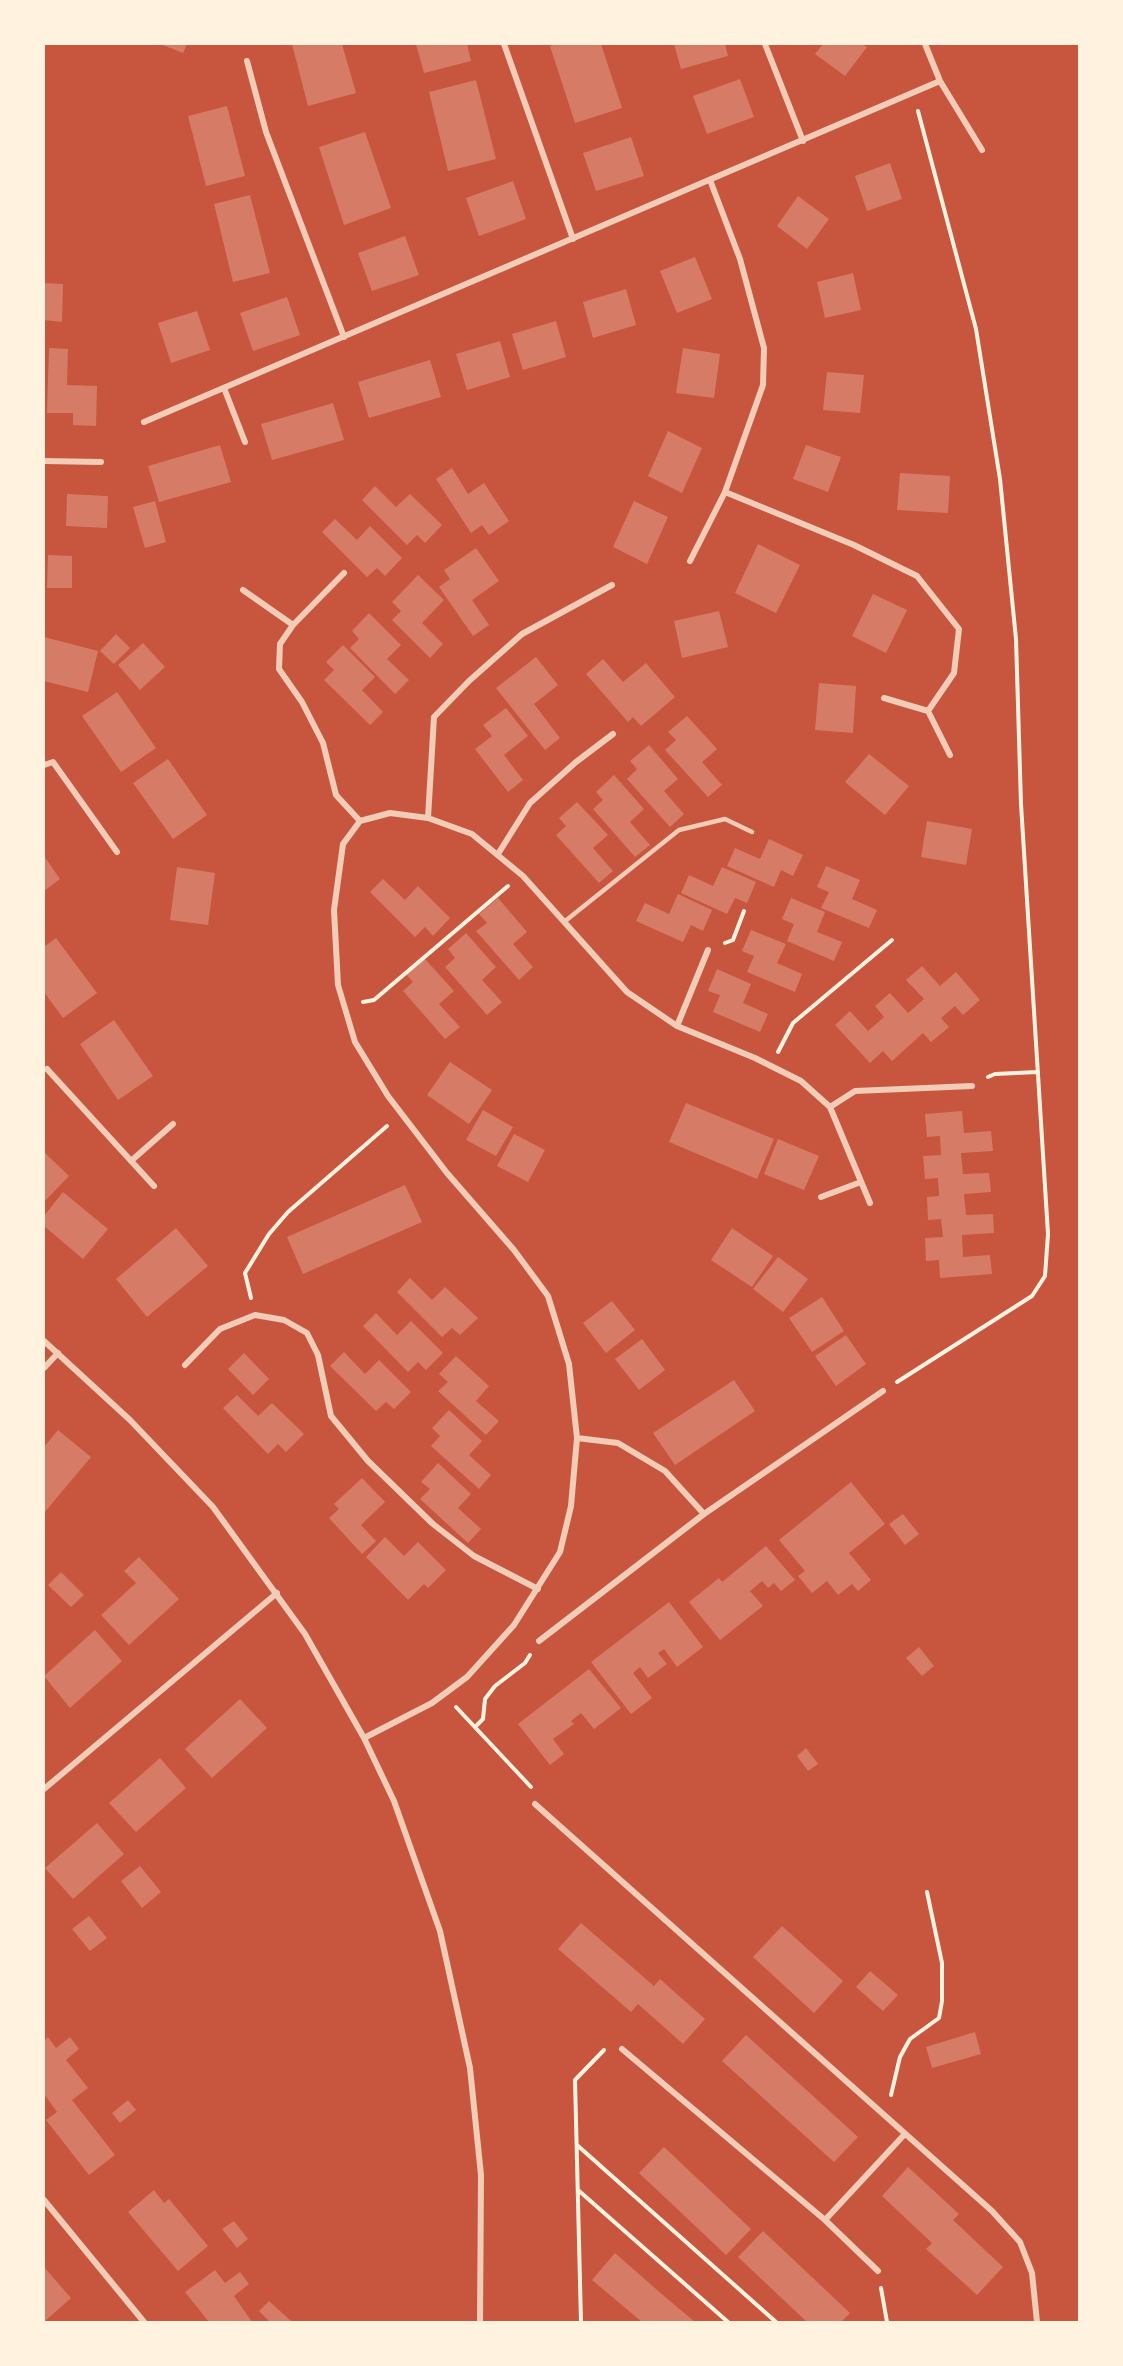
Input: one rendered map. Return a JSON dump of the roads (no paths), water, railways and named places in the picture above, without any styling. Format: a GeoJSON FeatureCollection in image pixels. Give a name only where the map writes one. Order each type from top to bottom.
{"type":"FeatureCollection","features":[{"type":"Feature","properties":{"kind":"street"},"geometry":{"type":"LineString","coordinates":[[504,44],[573,239]]}},
{"type":"Feature","properties":{"kind":"street"},"geometry":{"type":"LineString","coordinates":[[765,44],[802,141]]}},
{"type":"Feature","properties":{"kind":"street"},"geometry":{"type":"LineString","coordinates":[[925,44],[940,81],[982,150]]}},
{"type":"Feature","properties":{"kind":"street"},"geometry":{"type":"LineString","coordinates":[[247,61],[266,132],[344,337]]}},
{"type":"Feature","properties":{"kind":"street"},"geometry":{"type":"LineString","coordinates":[[144,422],[940,81]]}},
{"type":"Feature","properties":{"kind":"street"},"geometry":{"type":"LineString","coordinates":[[690,561],[725,492],[763,385],[764,348],[740,259],[710,180]]}},
{"type":"Feature","properties":{"kind":"street"},"geometry":{"type":"LineString","coordinates":[[224,388],[245,442]]}},
{"type":"Feature","properties":{"kind":"street"},"geometry":{"type":"LineString","coordinates":[[44,460],[101,462]]}},
{"type":"Feature","properties":{"kind":"street"},"geometry":{"type":"LineString","coordinates":[[725,492],[854,545],[917,576],[959,629],[954,673],[928,711]]}},
{"type":"Feature","properties":{"kind":"street"},"geometry":{"type":"LineString","coordinates":[[344,573],[293,625],[280,644],[279,669],[302,702],[323,743],[336,795],[360,821]]}},
{"type":"Feature","properties":{"kind":"street"},"geometry":{"type":"LineString","coordinates":[[428,818],[434,717],[469,681],[522,634],[612,585]]}},
{"type":"Feature","properties":{"kind":"street"},"geometry":{"type":"LineString","coordinates":[[243,590],[293,625]]}},
{"type":"Feature","properties":{"kind":"street"},"geometry":{"type":"LineString","coordinates":[[884,698],[928,711],[950,755]]}},
{"type":"Feature","properties":{"kind":"street"},"geometry":{"type":"LineString","coordinates":[[498,854],[530,803],[576,762],[614,734]]}},
{"type":"Feature","properties":{"kind":"street"},"geometry":{"type":"LineString","coordinates":[[44,765],[53,762],[117,852]]}},
{"type":"Feature","properties":{"kind":"street"},"geometry":{"type":"LineString","coordinates":[[364,1738],[444,1694],[467,1677],[514,1625],[560,1552],[571,1506],[577,1438],[569,1364],[548,1296],[517,1253],[447,1173],[402,1114],[355,1042],[338,985],[334,910],[343,844],[360,821],[390,813],[428,818],[472,834],[518,871],[627,992],[677,1026],[801,1081],[830,1107],[870,1203]]}},
{"type":"Feature","properties":{"kind":"street"},"geometry":{"type":"LineString","coordinates":[[677,1026],[708,950]]}},
{"type":"Feature","properties":{"kind":"street"},"geometry":{"type":"LineString","coordinates":[[45,1069],[154,1186]]}},
{"type":"Feature","properties":{"kind":"street"},"geometry":{"type":"LineString","coordinates":[[830,1107],[855,1091],[972,1086]]}},
{"type":"Feature","properties":{"kind":"street"},"geometry":{"type":"LineString","coordinates":[[131,1161],[173,1124]]}},
{"type":"Feature","properties":{"kind":"street"},"geometry":{"type":"LineString","coordinates":[[821,1197],[861,1182]]}},
{"type":"Feature","properties":{"kind":"street"},"geometry":{"type":"LineString","coordinates":[[185,1365],[220,1329],[255,1315],[284,1320],[307,1333],[318,1355],[331,1416],[368,1461],[433,1524],[474,1556],[538,1589]]}},
{"type":"Feature","properties":{"kind":"street"},"geometry":{"type":"LineString","coordinates":[[44,1341],[130,1420],[213,1507],[305,1634],[364,1738],[394,1801],[440,1931],[470,2068],[481,2175],[480,2322]]}},
{"type":"Feature","properties":{"kind":"street"},"geometry":{"type":"LineString","coordinates":[[44,1368],[58,1353]]}},
{"type":"Feature","properties":{"kind":"street"},"geometry":{"type":"LineString","coordinates":[[539,1641],[704,1514],[883,1391]]}},
{"type":"Feature","properties":{"kind":"street"},"geometry":{"type":"LineString","coordinates":[[577,1438],[618,1443],[665,1471],[704,1514]]}},
{"type":"Feature","properties":{"kind":"street"},"geometry":{"type":"LineString","coordinates":[[44,1789],[277,1593]]}},
{"type":"Feature","properties":{"kind":"street"},"geometry":{"type":"LineString","coordinates":[[535,1804],[903,2136],[992,2211],[1020,2242],[1032,2273],[1036,2322]]}},
{"type":"Feature","properties":{"kind":"street"},"geometry":{"type":"LineString","coordinates":[[622,2049],[825,2220],[879,2271]]}},
{"type":"Feature","properties":{"kind":"street"},"geometry":{"type":"LineString","coordinates":[[825,2220],[903,2136]]}},
{"type":"Feature","properties":{"kind":"street"},"geometry":{"type":"LineString","coordinates":[[44,2200],[144,2322]]}},
{"type":"Feature","properties":{"kind":"lane"},"geometry":{"type":"LineString","coordinates":[[564,922],[679,830],[725,819],[752,832]]}}]}
